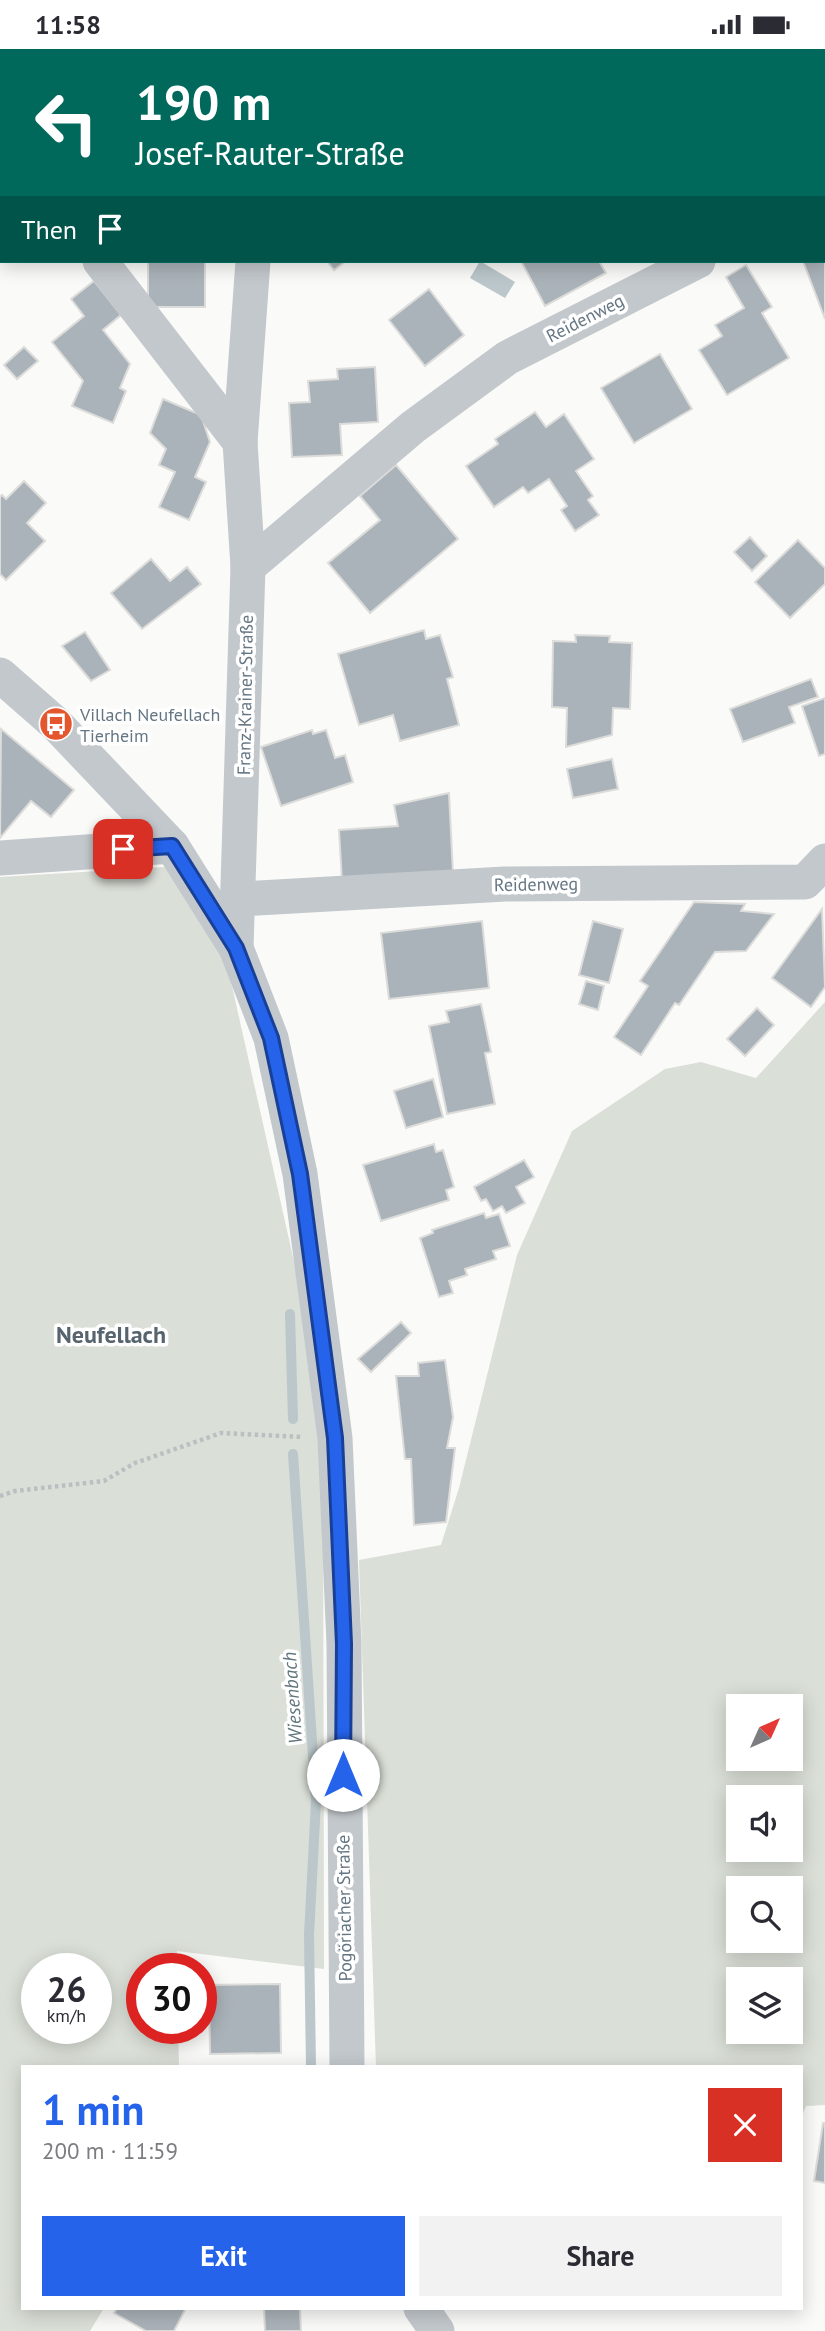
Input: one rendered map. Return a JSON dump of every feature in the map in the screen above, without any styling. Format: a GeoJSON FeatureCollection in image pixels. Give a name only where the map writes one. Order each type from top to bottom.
{"type":"FeatureCollection","features":[{"type":"Feature","properties":{"kind":"street"},"geometry":{"type":"LineString","coordinates":[[102,263],[240,442]]}},
{"type":"Feature","properties":{"kind":"street","name":"Franz-Krainer-Straße"},"geometry":{"type":"LineString","coordinates":[[236,948],[248,567],[240,442],[253,263]]}},
{"type":"Feature","properties":{"kind":"street","name":"Reidenweg"},"geometry":{"type":"LineString","coordinates":[[248,567],[413,427],[507,358],[677,265]]}},
{"type":"Feature","properties":{"kind":"street","name":"Pogöriacher Straße"},"geometry":{"type":"LineString","coordinates":[[0,675],[56,725],[172,846],[236,948],[271,1038],[300,1174],[335,1438],[344,1644],[347,2065]]}},
{"type":"Feature","properties":{"kind":"street"},"geometry":{"type":"LineString","coordinates":[[0,858],[172,846]]}},
{"type":"Feature","properties":{"kind":"street","name":"Reidenweg"},"geometry":{"type":"LineString","coordinates":[[239,899],[505,884],[804,882],[825,862]]}},
{"type":"Feature","properties":{"kind":"street"},"geometry":{"type":"LineString","coordinates":[[422,2310],[437,2331]]}},
{"type":"Feature","properties":{"kind":"path"},"geometry":{"type":"LineString","coordinates":[[0,1496],[15,1491],[104,1481],[135,1462],[221,1433],[335,1438]]}},
{"type":"Feature","properties":{"kind":"shaded area"},"geometry":{"type":"Polygon","coordinates":[[[479,263],[483,263],[515,282],[505,298],[470,278],[479,263]]]}},
{"type":"Feature","properties":{"kind":"shaded area"},"geometry":{"type":"Polygon","coordinates":[[[165,867],[218,924],[311,1337],[323,1454],[324,1969],[217,1956],[217,1953],[126,1953],[126,2044],[178,2044],[179,2065],[21,2065],[21,2310],[103,2310],[90,2331],[0,2331],[0,877],[165,867]]]}},
{"type":"Feature","properties":{"kind":"shaded area"},"geometry":{"type":"Polygon","coordinates":[[[825,1002],[825,2105],[806,2106],[803,2114],[803,2065],[376,2065],[359,1560],[441,1545],[459,1488],[517,1255],[572,1131],[665,1069],[701,1062],[756,1078],[825,1002]]]}},
{"type":"Feature","properties":{"kind":"building"},"geometry":{"type":"Polygon","coordinates":[[[148,263],[205,263],[205,307],[148,307],[148,263]]]}},
{"type":"Feature","properties":{"kind":"building"},"geometry":{"type":"Polygon","coordinates":[[[329,263],[343,263],[334,270],[329,263]]]}},
{"type":"Feature","properties":{"kind":"building"},"geometry":{"type":"Polygon","coordinates":[[[522,263],[600,263],[606,273],[545,306],[522,263]]]}},
{"type":"Feature","properties":{"kind":"building"},"geometry":{"type":"Polygon","coordinates":[[[804,263],[825,263],[825,319],[804,263]]]}},
{"type":"Feature","properties":{"kind":"building"},"geometry":{"type":"Polygon","coordinates":[[[746,265],[772,307],[762,313],[789,358],[727,395],[699,350],[722,336],[715,325],[744,308],[726,277],[746,265]]]}},
{"type":"Feature","properties":{"kind":"building"},"geometry":{"type":"Polygon","coordinates":[[[94,281],[121,315],[103,330],[130,364],[120,388],[126,391],[113,423],[72,406],[83,381],[52,342],[84,316],[71,299],[94,281]]]}},
{"type":"Feature","properties":{"kind":"building"},"geometry":{"type":"Polygon","coordinates":[[[429,289],[464,335],[425,366],[389,320],[429,289]]]}},
{"type":"Feature","properties":{"kind":"building"},"geometry":{"type":"Polygon","coordinates":[[[24,347],[38,361],[17,379],[4,365],[24,347]]]}},
{"type":"Feature","properties":{"kind":"building"},"geometry":{"type":"Polygon","coordinates":[[[660,354],[692,409],[634,443],[601,388],[660,354]]]}},
{"type":"Feature","properties":{"kind":"building"},"geometry":{"type":"Polygon","coordinates":[[[375,367],[378,422],[340,424],[342,455],[292,457],[289,403],[310,402],[308,381],[338,379],[337,369],[375,367]]]}},
{"type":"Feature","properties":{"kind":"building"},"geometry":{"type":"Polygon","coordinates":[[[163,399],[201,415],[210,442],[195,477],[206,482],[189,520],[159,507],[175,472],[159,465],[166,449],[150,433],[163,399]]]}},
{"type":"Feature","properties":{"kind":"building"},"geometry":{"type":"Polygon","coordinates":[[[535,412],[546,427],[564,414],[594,459],[576,471],[593,496],[588,500],[599,515],[575,531],[561,510],[567,506],[549,479],[528,493],[523,487],[494,507],[466,466],[498,444],[495,439],[535,412]]]}},
{"type":"Feature","properties":{"kind":"building"},"geometry":{"type":"Polygon","coordinates":[[[396,465],[458,539],[370,613],[328,563],[380,520],[360,496],[396,465]]]}},
{"type":"Feature","properties":{"kind":"building"},"geometry":{"type":"Polygon","coordinates":[[[24,481],[46,503],[27,523],[45,541],[6,580],[0,574],[0,497],[2,495],[6,499],[24,481]]]}},
{"type":"Feature","properties":{"kind":"building"},"geometry":{"type":"Polygon","coordinates":[[[750,537],[767,556],[752,571],[734,552],[750,537]]]}},
{"type":"Feature","properties":{"kind":"building"},"geometry":{"type":"Polygon","coordinates":[[[798,540],[825,568],[825,584],[790,618],[755,582],[798,540]]]}},
{"type":"Feature","properties":{"kind":"building"},"geometry":{"type":"Polygon","coordinates":[[[151,559],[170,581],[187,567],[201,584],[142,629],[111,593],[151,559]]]}},
{"type":"Feature","properties":{"kind":"building"},"geometry":{"type":"Polygon","coordinates":[[[424,630],[426,639],[440,635],[453,677],[447,679],[459,725],[400,741],[393,715],[359,725],[338,654],[424,630]]]}},
{"type":"Feature","properties":{"kind":"building"},"geometry":{"type":"Polygon","coordinates":[[[85,632],[110,670],[91,681],[62,646],[85,632]]]}},
{"type":"Feature","properties":{"kind":"building"},"geometry":{"type":"Polygon","coordinates":[[[575,635],[610,636],[609,642],[632,643],[630,709],[613,708],[612,735],[566,747],[567,708],[552,707],[553,641],[576,642],[575,635]]]}},
{"type":"Feature","properties":{"kind":"building"},"geometry":{"type":"Polygon","coordinates":[[[811,679],[818,697],[789,707],[795,723],[743,742],[730,709],[811,679]]]}},
{"type":"Feature","properties":{"kind":"building"},"geometry":{"type":"Polygon","coordinates":[[[825,698],[825,754],[819,756],[802,706],[825,698]]]}},
{"type":"Feature","properties":{"kind":"building"},"geometry":{"type":"Polygon","coordinates":[[[1,729],[74,790],[51,817],[31,801],[0,838],[1,729]]]}},
{"type":"Feature","properties":{"kind":"building"},"geometry":{"type":"Polygon","coordinates":[[[312,730],[313,734],[326,730],[335,758],[345,755],[353,782],[281,806],[261,747],[312,730]]]}},
{"type":"Feature","properties":{"kind":"building"},"geometry":{"type":"Polygon","coordinates":[[[612,759],[618,789],[573,798],[567,769],[612,759]]]}},
{"type":"Feature","properties":{"kind":"building"},"geometry":{"type":"Polygon","coordinates":[[[449,793],[453,873],[342,882],[339,830],[398,826],[394,805],[449,793]]]}},
{"type":"Feature","properties":{"kind":"building"},"geometry":{"type":"Polygon","coordinates":[[[694,902],[745,904],[741,911],[774,914],[746,951],[715,952],[679,1005],[675,1003],[641,1055],[614,1037],[648,986],[640,981],[694,902]]]}},
{"type":"Feature","properties":{"kind":"building"},"geometry":{"type":"Polygon","coordinates":[[[822,909],[825,987],[811,1007],[772,978],[822,909]]]}},
{"type":"Feature","properties":{"kind":"building"},"geometry":{"type":"Polygon","coordinates":[[[482,921],[489,988],[389,999],[381,933],[482,921]]]}},
{"type":"Feature","properties":{"kind":"building"},"geometry":{"type":"Polygon","coordinates":[[[593,921],[623,929],[609,983],[579,975],[593,921]]]}},
{"type":"Feature","properties":{"kind":"building"},"geometry":{"type":"Polygon","coordinates":[[[586,981],[604,986],[598,1010],[579,1004],[586,981]]]}},
{"type":"Feature","properties":{"kind":"building"},"geometry":{"type":"Polygon","coordinates":[[[481,1004],[491,1052],[485,1053],[495,1104],[447,1114],[429,1026],[449,1022],[446,1011],[481,1004]]]}},
{"type":"Feature","properties":{"kind":"building"},"geometry":{"type":"Polygon","coordinates":[[[757,1008],[774,1025],[745,1056],[727,1039],[757,1008]]]}},
{"type":"Feature","properties":{"kind":"building"},"geometry":{"type":"Polygon","coordinates":[[[433,1079],[443,1117],[406,1128],[394,1091],[433,1079]]]}},
{"type":"Feature","properties":{"kind":"building"},"geometry":{"type":"Polygon","coordinates":[[[434,1144],[436,1152],[443,1150],[454,1187],[446,1190],[449,1200],[381,1221],[363,1165],[434,1144]]]}},
{"type":"Feature","properties":{"kind":"building"},"geometry":{"type":"Polygon","coordinates":[[[524,1160],[534,1177],[516,1187],[525,1203],[506,1213],[502,1206],[493,1211],[486,1199],[481,1201],[474,1187],[524,1160]]]}},
{"type":"Feature","properties":{"kind":"building"},"geometry":{"type":"Polygon","coordinates":[[[484,1213],[486,1218],[499,1214],[510,1246],[493,1251],[496,1259],[465,1269],[467,1275],[449,1281],[453,1293],[439,1297],[420,1238],[433,1233],[432,1230],[484,1213]]]}},
{"type":"Feature","properties":{"kind":"building"},"geometry":{"type":"Polygon","coordinates":[[[401,1322],[411,1333],[371,1372],[358,1359],[401,1322]]]}},
{"type":"Feature","properties":{"kind":"building"},"geometry":{"type":"Polygon","coordinates":[[[445,1360],[453,1417],[447,1448],[455,1448],[446,1522],[414,1525],[411,1459],[405,1459],[396,1376],[419,1376],[418,1363],[445,1360]]]}},
{"type":"Feature","properties":{"kind":"building"},"geometry":{"type":"Polygon","coordinates":[[[280,1984],[281,2053],[210,2054],[210,2044],[217,2044],[217,1985],[280,1984]]]}},
{"type":"Feature","properties":{"kind":"building"},"geometry":{"type":"Polygon","coordinates":[[[825,2123],[825,2183],[814,2181],[825,2123]]]}},
{"type":"Feature","properties":{"kind":"building"},"geometry":{"type":"Polygon","coordinates":[[[116,2310],[185,2310],[174,2331],[146,2331],[114,2313],[116,2310]]]}},
{"type":"Feature","properties":{"kind":"building"},"geometry":{"type":"Polygon","coordinates":[[[264,2310],[300,2310],[301,2331],[265,2331],[264,2310]]]}},
{"type":"Feature","properties":{"kind":"waterway","name":"Wiesenbach"},"geometry":{"type":"LineString","coordinates":[[290,1314],[293,1419]]}},
{"type":"Feature","properties":{"kind":"waterway","name":"Wiesenbach"},"geometry":{"type":"LineString","coordinates":[[293,1454],[316,1801],[309,1935],[311,2065]]}},
{"type":"Feature","properties":{"kind":"place","name":"Villach Neufellach Tierheim"},"geometry":{"type":"Point","coordinates":[56,724]}},
{"type":"Feature","properties":{"kind":"district","name":"Neufellach"},"geometry":{"type":"Point","coordinates":[111,1334]}},
{"type":"Feature","properties":{"kind":"route"},"geometry":{"type":"LineString","coordinates":[[123,849],[172,846],[204,893],[236,948],[271,1038],[300,1174],[335,1438],[344,1644],[343,1775]]}}]}
